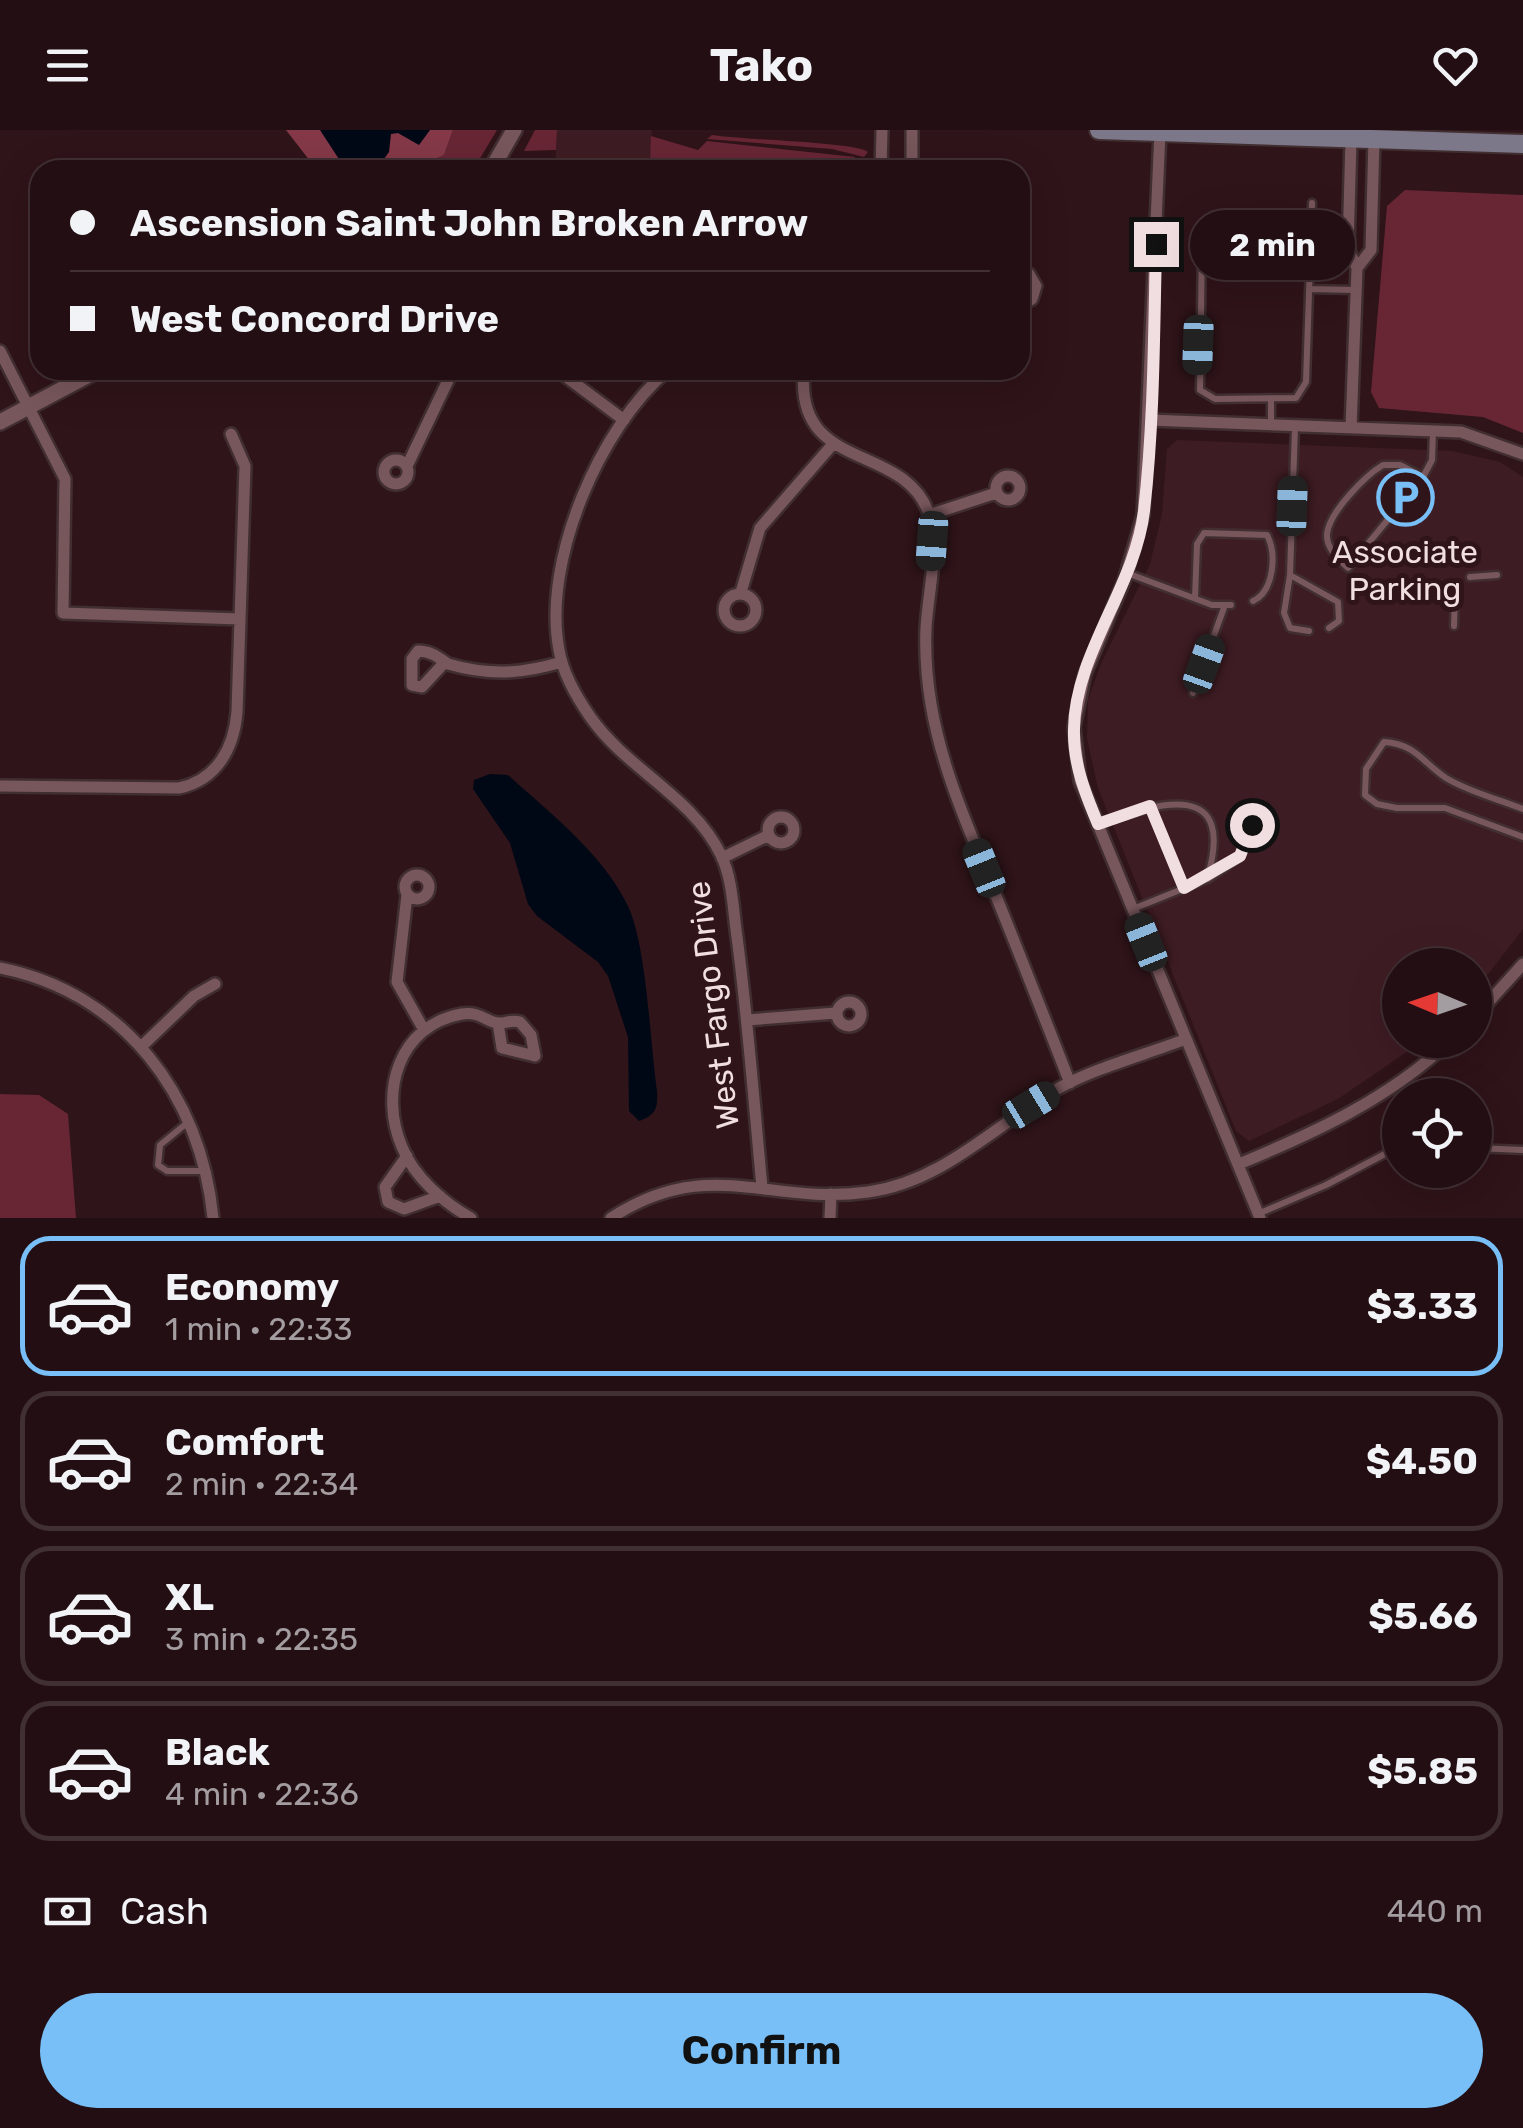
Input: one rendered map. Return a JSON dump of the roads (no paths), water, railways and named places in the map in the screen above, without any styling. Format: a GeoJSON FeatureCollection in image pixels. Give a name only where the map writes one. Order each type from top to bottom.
{"type":"FeatureCollection","features":[{"type":"Feature","properties":{"kind":"main road"},"geometry":{"type":"LineString","coordinates":[[1099,130],[1374,139],[1516,139]]}},
{"type":"Feature","properties":{"kind":"street"},"geometry":{"type":"LineString","coordinates":[[497,160],[514,130]]}},
{"type":"Feature","properties":{"kind":"street"},"geometry":{"type":"LineString","coordinates":[[881,160],[882,130]]}},
{"type":"Feature","properties":{"kind":"street"},"geometry":{"type":"LineString","coordinates":[[912,130],[912,160]]}},
{"type":"Feature","properties":{"kind":"street"},"geometry":{"type":"LineString","coordinates":[[1160,132],[1144,515],[1085,674],[1074,727],[1080,781],[1259,1216]]}},
{"type":"Feature","properties":{"kind":"street"},"geometry":{"type":"LineString","coordinates":[[1350,138],[1348,249],[1357,268],[1351,428]]}},
{"type":"Feature","properties":{"kind":"street"},"geometry":{"type":"LineString","coordinates":[[1357,268],[1370,250],[1374,139]]}},
{"type":"Feature","properties":{"kind":"street"},"geometry":{"type":"LineString","coordinates":[[1030,276],[1036,286],[1030,300]]}},
{"type":"Feature","properties":{"kind":"street"},"geometry":{"type":"LineString","coordinates":[[0,351],[65,479],[63,613],[240,619]]}},
{"type":"Feature","properties":{"kind":"street"},"geometry":{"type":"LineString","coordinates":[[0,422],[79,380]]}},
{"type":"Feature","properties":{"kind":"street"},"geometry":{"type":"LineString","coordinates":[[407,466],[421,445],[448,380]]}},
{"type":"Feature","properties":{"kind":"street"},"geometry":{"type":"LineString","coordinates":[[570,380],[624,420]]}},
{"type":"Feature","properties":{"kind":"street","name":"West Fargo Drive"},"geometry":{"type":"LineString","coordinates":[[656,380],[624,420],[585,491],[562,558],[555,616],[562,662],[592,720],[691,811],[722,858],[729,877],[762,1187]]}},
{"type":"Feature","properties":{"kind":"street"},"geometry":{"type":"LineString","coordinates":[[805,380],[810,419],[833,444],[900,477],[915,490],[929,514],[929,683],[944,767],[1070,1083]]}},
{"type":"Feature","properties":{"kind":"street"},"geometry":{"type":"LineString","coordinates":[[1149,420],[1433,430],[1481,436],[1523,454]]}},
{"type":"Feature","properties":{"kind":"street"},"geometry":{"type":"LineString","coordinates":[[0,786],[179,788],[213,770],[234,734],[240,619],[244,466],[230,434]]}},
{"type":"Feature","properties":{"kind":"street"},"geometry":{"type":"LineString","coordinates":[[741,592],[760,528],[833,444]]}},
{"type":"Feature","properties":{"kind":"street"},"geometry":{"type":"LineString","coordinates":[[929,514],[996,493]]}},
{"type":"Feature","properties":{"kind":"street"},"geometry":{"type":"LineString","coordinates":[[444,662],[500,674],[520,674],[562,662]]}},
{"type":"Feature","properties":{"kind":"street"},"geometry":{"type":"LineString","coordinates":[[722,858],[769,835]]}},
{"type":"Feature","properties":{"kind":"street"},"geometry":{"type":"LineString","coordinates":[[407,895],[397,982],[424,1030]]}},
{"type":"Feature","properties":{"kind":"street"},"geometry":{"type":"LineString","coordinates":[[1492,999],[1523,964]]}},
{"type":"Feature","properties":{"kind":"street"},"geometry":{"type":"LineString","coordinates":[[0,968],[74,994],[143,1045],[209,1171],[213,1218]]}},
{"type":"Feature","properties":{"kind":"street"},"geometry":{"type":"LineString","coordinates":[[143,1045],[194,996],[216,984]]}},
{"type":"Feature","properties":{"kind":"street"},"geometry":{"type":"LineString","coordinates":[[471,1218],[440,1196],[407,1156],[391,1088],[398,1062],[424,1030],[459,1014],[482,1014],[498,1023]]}},
{"type":"Feature","properties":{"kind":"street"},"geometry":{"type":"LineString","coordinates":[[746,1020],[836,1014]]}},
{"type":"Feature","properties":{"kind":"street"},"geometry":{"type":"LineString","coordinates":[[612,1218],[646,1196],[674,1186],[711,1183],[831,1194],[870,1192],[924,1180],[999,1124],[1070,1083],[1186,1039]]}},
{"type":"Feature","properties":{"kind":"street"},"geometry":{"type":"LineString","coordinates":[[1238,1164],[1309,1136],[1358,1110],[1427,1058]]}},
{"type":"Feature","properties":{"kind":"street"},"geometry":{"type":"LineString","coordinates":[[407,1156],[385,1187],[388,1202],[404,1209],[440,1196]]}},
{"type":"Feature","properties":{"kind":"street"},"geometry":{"type":"LineString","coordinates":[[830,1218],[831,1194]]}},
{"type":"Feature","properties":{"kind":"lane"},"geometry":{"type":"LineString","coordinates":[[1202,241],[1200,390],[1215,399],[1296,398],[1303,392],[1312,203]]}},
{"type":"Feature","properties":{"kind":"lane"},"geometry":{"type":"LineString","coordinates":[[1310,289],[1356,290]]}},
{"type":"Feature","properties":{"kind":"lane"},"geometry":{"type":"LineString","coordinates":[[1271,400],[1271,425]]}},
{"type":"Feature","properties":{"kind":"lane"},"geometry":{"type":"LineString","coordinates":[[1295,426],[1285,621],[1297,631],[1309,631]]}},
{"type":"Feature","properties":{"kind":"lane"},"geometry":{"type":"LineString","coordinates":[[1423,477],[1400,464],[1384,465],[1337,512],[1327,534],[1331,550],[1348,568],[1423,477],[1432,460],[1433,430]]}},
{"type":"Feature","properties":{"kind":"lane"},"geometry":{"type":"LineString","coordinates":[[1194,598],[1197,544],[1204,533],[1267,535],[1270,585],[1263,596],[1253,601]]}},
{"type":"Feature","properties":{"kind":"lane"},"geometry":{"type":"LineString","coordinates":[[1126,572],[1194,598],[1228,605],[1193,693]]}},
{"type":"Feature","properties":{"kind":"lane"},"geometry":{"type":"LineString","coordinates":[[1290,575],[1338,602],[1340,621],[1328,628]]}},
{"type":"Feature","properties":{"kind":"lane"},"geometry":{"type":"LineString","coordinates":[[1470,577],[1496,575]]}},
{"type":"Feature","properties":{"kind":"lane"},"geometry":{"type":"LineString","coordinates":[[1454,626],[1455,596]]}},
{"type":"Feature","properties":{"kind":"lane"},"geometry":{"type":"LineString","coordinates":[[1523,809],[1450,780],[1417,750],[1400,743],[1384,742],[1366,769],[1365,795],[1378,804],[1445,808],[1523,838]]}},
{"type":"Feature","properties":{"kind":"lane"},"geometry":{"type":"LineString","coordinates":[[1098,824],[1150,806],[1177,803],[1211,822],[1217,835],[1207,879]]}},
{"type":"Feature","properties":{"kind":"lane"},"geometry":{"type":"LineString","coordinates":[[1150,806],[1184,888]]}},
{"type":"Feature","properties":{"kind":"lane"},"geometry":{"type":"LineString","coordinates":[[1133,909],[1207,879],[1240,856],[1252,825]]}},
{"type":"Feature","properties":{"kind":"lane"},"geometry":{"type":"LineString","coordinates":[[187,1124],[160,1145],[158,1165],[168,1170],[209,1171]]}},
{"type":"Feature","properties":{"kind":"lane"},"geometry":{"type":"LineString","coordinates":[[1492,1149],[1523,1150]]}},
{"type":"Feature","properties":{"kind":"lane"},"geometry":{"type":"LineString","coordinates":[[1259,1216],[1382,1155]]}},
{"type":"Feature","properties":{"kind":"place","name":"Associate Parking"},"geometry":{"type":"Point","coordinates":[1405,498]}}]}
